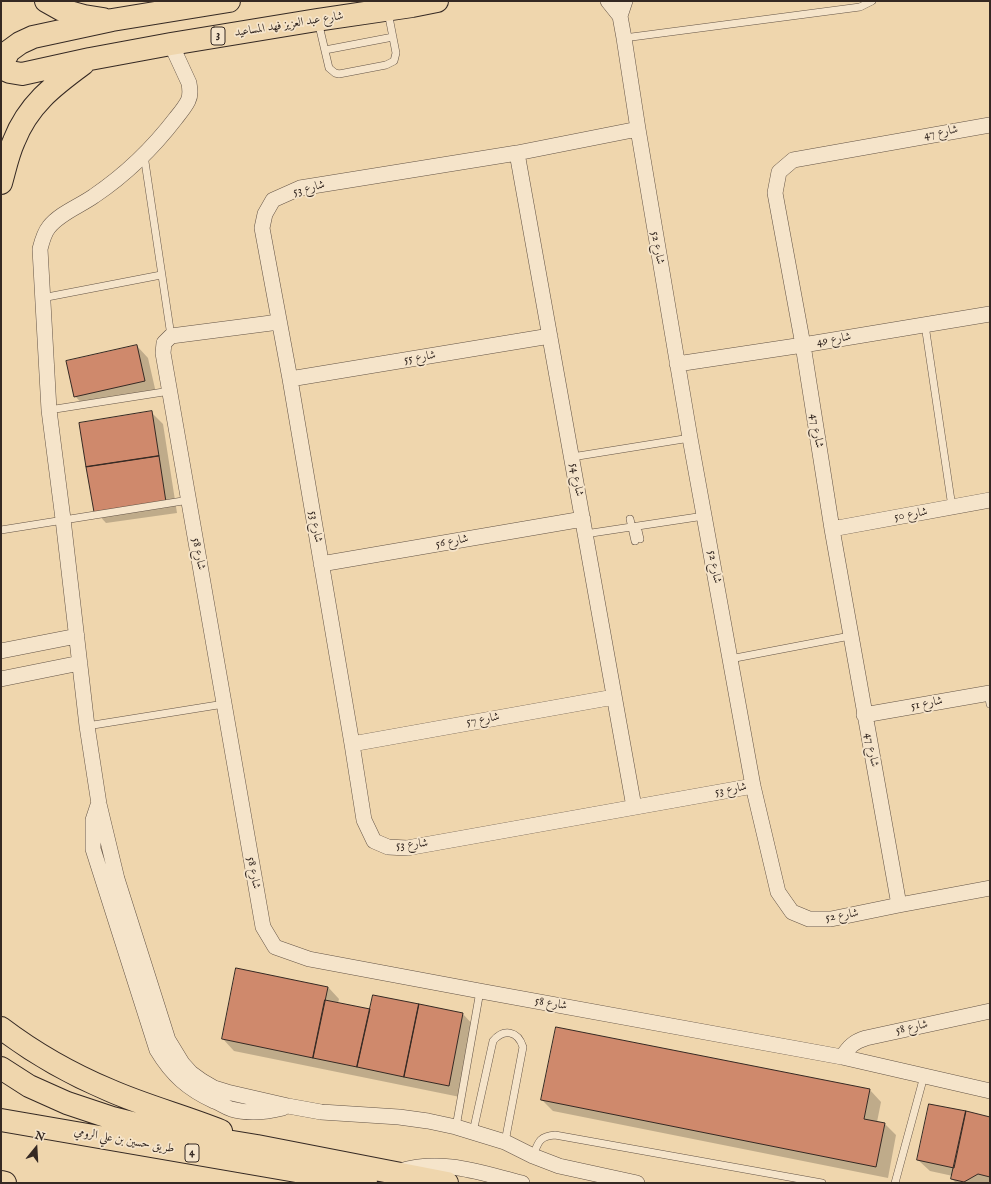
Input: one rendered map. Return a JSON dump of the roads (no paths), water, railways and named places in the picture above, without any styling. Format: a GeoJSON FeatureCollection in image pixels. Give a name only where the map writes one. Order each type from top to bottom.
{"type":"FeatureCollection","features":[{"type":"Feature","properties":{"kind":"main road"},"geometry":{"type":"LineString","coordinates":[[46,1],[62,10],[84,16],[112,20]]}},
{"type":"Feature","properties":{"kind":"main road","name":"شارع عبد العزيز فهد المساعيد"},"geometry":{"type":"LineString","coordinates":[[229,1],[170,8],[33,37],[20,43],[9,51],[1,67],[10,72],[22,74],[90,59],[172,44],[437,1]]}},
{"type":"Feature","properties":{"kind":"main road"},"geometry":{"type":"LineString","coordinates":[[1,183],[14,141],[25,119],[38,100],[90,59]]}},
{"type":"Feature","properties":{"kind":"main road"},"geometry":{"type":"LineString","coordinates":[[1,1028],[36,1052],[60,1066],[109,1090],[208,1126],[257,1146]]}},
{"type":"Feature","properties":{"kind":"main road"},"geometry":{"type":"LineString","coordinates":[[1,1068],[29,1086],[67,1103],[112,1118],[160,1130],[257,1146],[447,1183]]}},
{"type":"Feature","properties":{"kind":"main road"},"geometry":{"type":"LineString","coordinates":[[1,1086],[29,1086]]}},
{"type":"Feature","properties":{"kind":"main road","name":"طريق حسين بن علي الرومي"},"geometry":{"type":"LineString","coordinates":[[10,1121],[366,1183]]}},
{"type":"Feature","properties":{"kind":"street","name":"شارع 52"},"geometry":{"type":"LineString","coordinates":[[608,1],[620,16]]}},
{"type":"Feature","properties":{"kind":"street","name":"شارع 52"},"geometry":{"type":"LineString","coordinates":[[624,1],[620,16],[677,364],[753,786],[778,892],[792,912],[809,919],[832,919],[990,888]]}},
{"type":"Feature","properties":{"kind":"street"},"geometry":{"type":"LineString","coordinates":[[172,44],[189,83],[190,94],[185,105],[170,126],[144,154],[120,176],[94,196],[56,219],[48,227],[40,249],[49,410],[87,726],[99,804],[117,879],[168,1040],[175,1053],[191,1073],[214,1088],[227,1092],[288,1106],[335,1113],[371,1114],[399,1117],[456,1127],[504,1142],[546,1161],[572,1169],[637,1183]]}},
{"type":"Feature","properties":{"kind":"street","name":"شارع 47"},"geometry":{"type":"LineString","coordinates":[[899,905],[850,636],[803,345],[775,193],[779,172],[793,160],[990,125]]}},
{"type":"Feature","properties":{"kind":"street","name":"شارع 53"},"geometry":{"type":"LineString","coordinates":[[638,130],[517,153],[300,188],[273,200],[265,214],[262,228],[290,379],[364,820],[374,841],[388,847],[407,848],[753,786]]}},
{"type":"Feature","properties":{"kind":"street","name":"شارع 54"},"geometry":{"type":"LineString","coordinates":[[517,153],[634,807]]}},
{"type":"Feature","properties":{"kind":"street","name":"شارع 49"},"geometry":{"type":"LineString","coordinates":[[677,364],[990,314]]}},
{"type":"Feature","properties":{"kind":"street"},"geometry":{"type":"LineString","coordinates":[[171,336],[279,322]]}},
{"type":"Feature","properties":{"kind":"street","name":"شارع 58"},"geometry":{"type":"LineString","coordinates":[[171,336],[164,343],[163,353],[263,927],[275,947],[309,959],[480,992],[842,1057],[990,1091]]}},
{"type":"Feature","properties":{"kind":"street","name":"شارع 55"},"geometry":{"type":"LineString","coordinates":[[290,379],[550,336]]}},
{"type":"Feature","properties":{"kind":"street","name":"شارع 50"},"geometry":{"type":"LineString","coordinates":[[832,529],[990,500]]}},
{"type":"Feature","properties":{"kind":"street","name":"شارع 56"},"geometry":{"type":"LineString","coordinates":[[321,564],[584,526]]}},
{"type":"Feature","properties":{"kind":"street"},"geometry":{"type":"LineString","coordinates":[[1,651],[77,636]]}},
{"type":"Feature","properties":{"kind":"street"},"geometry":{"type":"LineString","coordinates":[[1,679],[80,664]]}},
{"type":"Feature","properties":{"kind":"street","name":"شارع 57"},"geometry":{"type":"LineString","coordinates":[[352,744],[614,697]]}},
{"type":"Feature","properties":{"kind":"street","name":"شارع 51"},"geometry":{"type":"LineString","coordinates":[[864,715],[989,697]]}},
{"type":"Feature","properties":{"kind":"street","name":"شارع 58"},"geometry":{"type":"LineString","coordinates":[[842,1057],[850,1046],[866,1038],[990,1011]]}},
{"type":"Feature","properties":{"kind":"street"},"geometry":{"type":"LineString","coordinates":[[393,1173],[421,1166],[447,1166],[522,1183]]}},
{"type":"Feature","properties":{"kind":"lane"},"geometry":{"type":"LineString","coordinates":[[624,38],[860,7],[872,1]]}},
{"type":"Feature","properties":{"kind":"lane"},"geometry":{"type":"LineString","coordinates":[[318,20],[329,68],[335,74],[339,74],[386,65],[394,61],[396,53],[393,37],[402,6]]}},
{"type":"Feature","properties":{"kind":"lane"},"geometry":{"type":"LineString","coordinates":[[325,50],[393,37]]}},
{"type":"Feature","properties":{"kind":"lane"},"geometry":{"type":"LineString","coordinates":[[144,154],[171,336]]}},
{"type":"Feature","properties":{"kind":"lane"},"geometry":{"type":"LineString","coordinates":[[42,298],[162,275]]}},
{"type":"Feature","properties":{"kind":"lane"},"geometry":{"type":"LineString","coordinates":[[925,325],[952,507]]}},
{"type":"Feature","properties":{"kind":"lane"},"geometry":{"type":"LineString","coordinates":[[49,410],[170,391]]}},
{"type":"Feature","properties":{"kind":"lane"},"geometry":{"type":"LineString","coordinates":[[572,457],[690,438]]}},
{"type":"Feature","properties":{"kind":"lane"},"geometry":{"type":"LineString","coordinates":[[1,530],[189,500]]}},
{"type":"Feature","properties":{"kind":"lane"},"geometry":{"type":"LineString","coordinates":[[584,526],[635,526],[704,516]]}},
{"type":"Feature","properties":{"kind":"lane"},"geometry":{"type":"LineString","coordinates":[[630,519],[635,526],[637,540]]}},
{"type":"Feature","properties":{"kind":"lane"},"geometry":{"type":"LineString","coordinates":[[730,659],[850,636]]}},
{"type":"Feature","properties":{"kind":"lane"},"geometry":{"type":"LineString","coordinates":[[87,726],[224,704]]}},
{"type":"Feature","properties":{"kind":"lane"},"geometry":{"type":"LineString","coordinates":[[456,1127],[480,992]]}},
{"type":"Feature","properties":{"kind":"lane"},"geometry":{"type":"LineString","coordinates":[[473,1132],[493,1041],[504,1033],[517,1035],[524,1047],[504,1142]]}},
{"type":"Feature","properties":{"kind":"lane"},"geometry":{"type":"LineString","coordinates":[[895,1183],[924,1076]]}},
{"type":"Feature","properties":{"kind":"lane"},"geometry":{"type":"LineString","coordinates":[[533,1156],[539,1141],[549,1135],[555,1135],[822,1183]]}}]}
